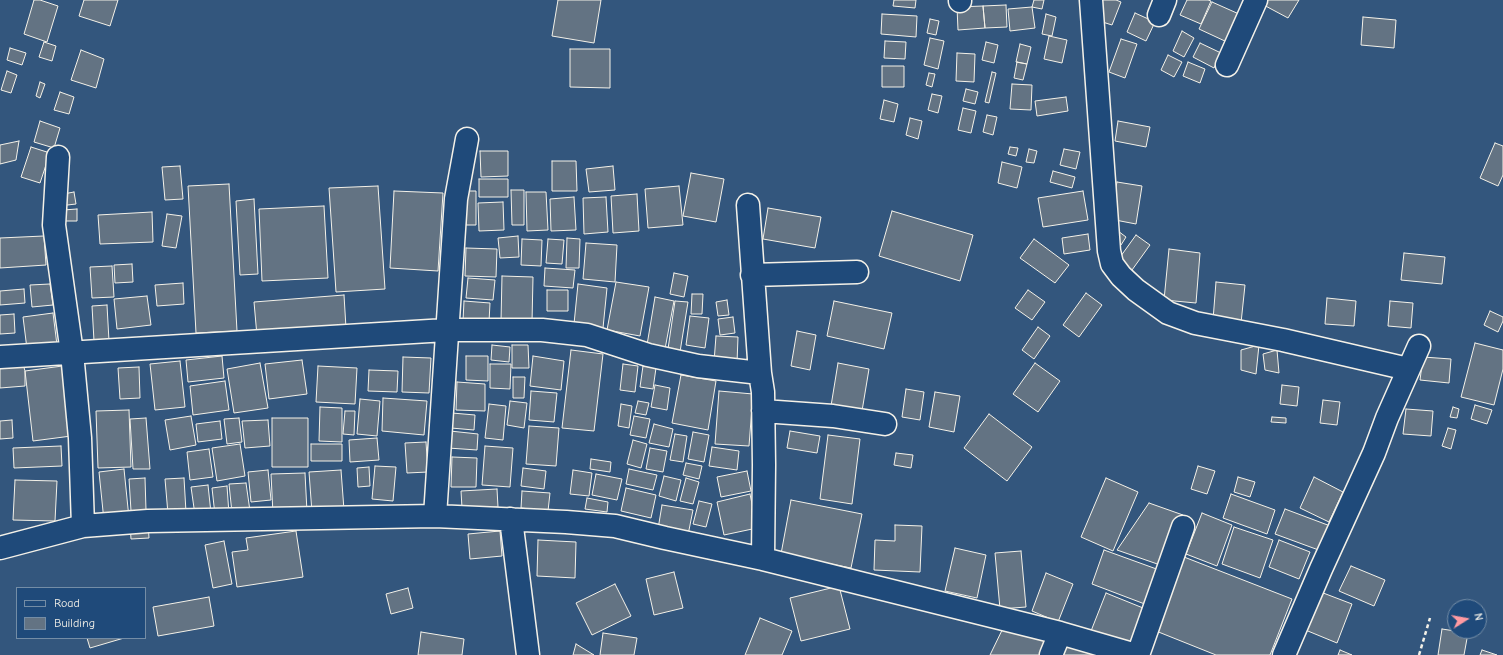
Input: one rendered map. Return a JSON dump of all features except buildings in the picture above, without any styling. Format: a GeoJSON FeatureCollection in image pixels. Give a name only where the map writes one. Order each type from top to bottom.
{"type":"FeatureCollection","features":[{"type":"Feature","properties":{"kind":"street"},"geometry":{"type":"LineString","coordinates":[[1091,0],[1109,251],[1112,264],[1121,276],[1136,290],[1168,313],[1195,323],[1283,340],[1408,369]]}},
{"type":"Feature","properties":{"kind":"street"},"geometry":{"type":"LineString","coordinates":[[1227,65],[1256,0]]}},
{"type":"Feature","properties":{"kind":"street"},"geometry":{"type":"LineString","coordinates":[[435,516],[446,330],[456,199],[467,139]]}},
{"type":"Feature","properties":{"kind":"street"},"geometry":{"type":"LineString","coordinates":[[58,157],[54,225],[72,353],[80,438],[83,526]]}},
{"type":"Feature","properties":{"kind":"street"},"geometry":{"type":"LineString","coordinates":[[748,205],[752,275],[760,373],[763,392],[763,559]]}},
{"type":"Feature","properties":{"kind":"street"},"geometry":{"type":"LineString","coordinates":[[752,275],[857,272]]}},
{"type":"Feature","properties":{"kind":"street"},"geometry":{"type":"LineString","coordinates":[[0,357],[446,330],[542,330],[588,335],[655,356],[698,366],[760,373]]}},
{"type":"Feature","properties":{"kind":"street"},"geometry":{"type":"LineString","coordinates":[[1284,655],[1321,569],[1374,453],[1408,369],[1419,346]]}},
{"type":"Feature","properties":{"kind":"street"},"geometry":{"type":"LineString","coordinates":[[762,411],[833,416],[885,424]]}},
{"type":"Feature","properties":{"kind":"street"},"geometry":{"type":"LineString","coordinates":[[0,548],[83,526],[148,522],[435,516],[566,522],[615,526],[763,559],[1060,632],[1137,655],[1183,527]]}},
{"type":"Feature","properties":{"kind":"street"},"geometry":{"type":"LineString","coordinates":[[511,519],[528,655]]}},
{"type":"Feature","properties":{"kind":"street"},"geometry":{"type":"LineString","coordinates":[[1051,655],[1060,632]]}},
{"type":"Feature","properties":{"kind":"path"},"geometry":{"type":"LineString","coordinates":[[1419,655],[1430,618]]}}]}
